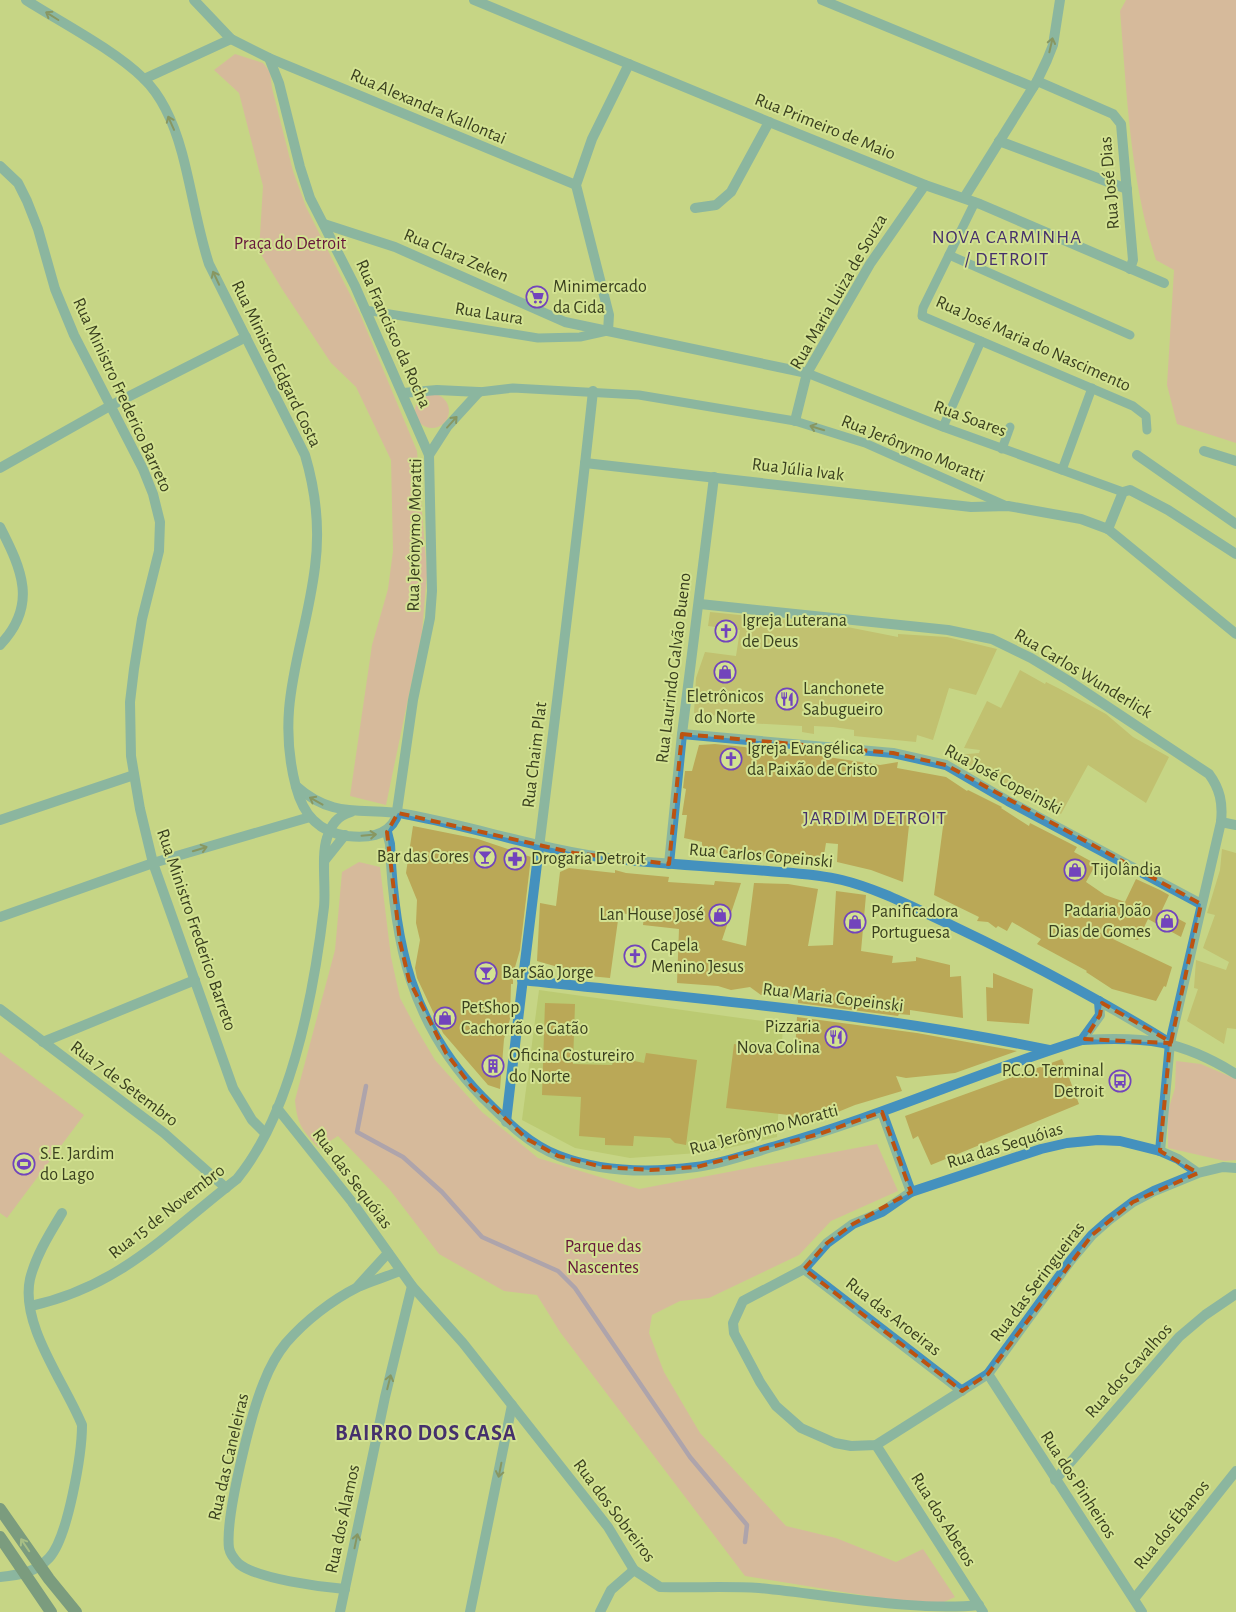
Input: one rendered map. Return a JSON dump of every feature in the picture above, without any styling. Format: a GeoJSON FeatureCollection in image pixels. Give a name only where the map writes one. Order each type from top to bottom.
{"type":"FeatureCollection","features":[{"type":"Feature","properties":{"kind":"main road"},"geometry":{"type":"LineString","coordinates":[[0,1509],[39,1566],[76,1612]]}},
{"type":"Feature","properties":{"kind":"main road"},"geometry":{"type":"LineString","coordinates":[[0,1537],[52,1612]]}},
{"type":"Feature","properties":{"kind":"street","name":"Rua Ministro Edgard Costa"},"geometry":{"type":"LineString","coordinates":[[26,0],[115,57],[144,79],[161,103],[173,125],[181,151],[199,231],[209,264],[305,455],[312,478],[318,538],[315,567],[289,694],[287,728],[289,756],[296,786]]}},
{"type":"Feature","properties":{"kind":"street"},"geometry":{"type":"LineString","coordinates":[[144,79],[230,39],[194,0]]}},
{"type":"Feature","properties":{"kind":"street","name":"Rua Primeiro de Maio"},"geometry":{"type":"LineString","coordinates":[[474,0],[769,122],[926,185],[975,202],[1164,283]]}},
{"type":"Feature","properties":{"kind":"street","name":"Rua José Dias"},"geometry":{"type":"LineString","coordinates":[[822,0],[1035,84],[1070,94],[1113,114],[1121,124],[1133,260],[1130,269]]}},
{"type":"Feature","properties":{"kind":"street"},"geometry":{"type":"LineString","coordinates":[[964,198],[1035,84],[1052,45],[1060,0]]}},
{"type":"Feature","properties":{"kind":"street","name":"Rua Alexandra Kallontai"},"geometry":{"type":"LineString","coordinates":[[230,39],[269,58],[576,185]]}},
{"type":"Feature","properties":{"kind":"street","name":"Rua Francisco da Rocha"},"geometry":{"type":"LineString","coordinates":[[269,58],[279,83],[300,167],[310,198],[403,392],[429,455]]}},
{"type":"Feature","properties":{"kind":"street"},"geometry":{"type":"LineString","coordinates":[[608,331],[609,315],[576,185],[592,139],[629,64]]}},
{"type":"Feature","properties":{"kind":"street"},"geometry":{"type":"LineString","coordinates":[[695,208],[716,205],[731,192],[769,122]]}},
{"type":"Feature","properties":{"kind":"street"},"geometry":{"type":"LineString","coordinates":[[999,141],[1127,189]]}},
{"type":"Feature","properties":{"kind":"street","name":"Rua Ministro Frederico Barreto"},"geometry":{"type":"LineString","coordinates":[[0,166],[18,184],[27,201],[38,229],[55,289],[74,335],[143,469],[153,494],[160,522],[159,552],[141,626],[130,702],[134,775],[153,863],[233,1088],[252,1120],[265,1133]]}},
{"type":"Feature","properties":{"kind":"street","name":"Rua Maria Luiza de Souza"},"geometry":{"type":"LineString","coordinates":[[794,422],[807,373],[870,264],[926,185]]}},
{"type":"Feature","properties":{"kind":"street","name":"Rua Clara Zeken"},"geometry":{"type":"LineString","coordinates":[[324,224],[396,247],[565,322],[807,373]]}},
{"type":"Feature","properties":{"kind":"street"},"geometry":{"type":"LineString","coordinates":[[0,468],[110,406],[246,337]]}},
{"type":"Feature","properties":{"kind":"street","name":"Rua Jerônymo Moratti"},"geometry":{"type":"LineString","coordinates":[[403,392],[436,390],[479,392]]}},
{"type":"Feature","properties":{"kind":"street","name":"Rua Chaim Plat"},"geometry":{"type":"LineString","coordinates":[[506,1122],[522,980],[541,846],[593,391]]}},
{"type":"Feature","properties":{"kind":"street","name":"Rua Jerônymo Moratti"},"geometry":{"type":"LineString","coordinates":[[398,812],[413,700],[430,618],[432,591],[429,455],[447,427],[479,392]]}},
{"type":"Feature","properties":{"kind":"street"},"geometry":{"type":"LineString","coordinates":[[1204,451],[1236,461]]}},
{"type":"Feature","properties":{"kind":"street"},"geometry":{"type":"LineString","coordinates":[[1137,455],[1236,524]]}},
{"type":"Feature","properties":{"kind":"street","name":"Rua Júlia Ivak"},"geometry":{"type":"LineString","coordinates":[[585,462],[971,507],[1008,506]]}},
{"type":"Feature","properties":{"kind":"street","name":"Rua Laurindo Galvão Bueno"},"geometry":{"type":"LineString","coordinates":[[669,864],[682,734],[700,604],[714,476]]}},
{"type":"Feature","properties":{"kind":"street"},"geometry":{"type":"LineString","coordinates":[[1108,529],[1123,492],[1130,490],[1168,510],[1236,554]]}},
{"type":"Feature","properties":{"kind":"street","name":"Rua Jerônymo Moratti"},"geometry":{"type":"LineString","coordinates":[[1008,506],[1081,519],[1108,529],[1236,634]]}},
{"type":"Feature","properties":{"kind":"street"},"geometry":{"type":"LineString","coordinates":[[0,527],[22,574],[23,593],[20,616],[13,632],[0,646]]}},
{"type":"Feature","properties":{"kind":"street","name":"Rua Carlos Wunderlick"},"geometry":{"type":"LineString","coordinates":[[700,604],[948,630],[977,635],[1007,645],[1069,681],[1209,774],[1216,784],[1222,799],[1221,822],[1170,1043],[1160,1151]]}},
{"type":"Feature","properties":{"kind":"street","name":"Rua José Copeinski"},"geometry":{"type":"LineString","coordinates":[[682,734],[893,753],[946,765],[1008,801],[1201,904]]}},
{"type":"Feature","properties":{"kind":"street"},"geometry":{"type":"LineString","coordinates":[[0,820],[134,775]]}},
{"type":"Feature","properties":{"kind":"street"},"geometry":{"type":"LineString","coordinates":[[296,786],[300,801],[310,817],[329,831],[345,836],[371,835],[386,832],[394,823],[398,812]]}},
{"type":"Feature","properties":{"kind":"street","name":"Rua Carlos Copeinski"},"geometry":{"type":"LineString","coordinates":[[296,786],[320,804],[355,811],[398,812],[470,826],[541,846],[574,853],[669,864],[819,876],[860,885],[962,930],[1099,1001],[1170,1043]]}},
{"type":"Feature","properties":{"kind":"street"},"geometry":{"type":"LineString","coordinates":[[329,831],[340,816],[355,811]]}},
{"type":"Feature","properties":{"kind":"street"},"geometry":{"type":"LineString","coordinates":[[0,917],[153,863],[310,817]]}},
{"type":"Feature","properties":{"kind":"street"},"geometry":{"type":"LineString","coordinates":[[1221,822],[1236,825]]}},
{"type":"Feature","properties":{"kind":"street","name":"Rua 15 de Novembro"},"geometry":{"type":"LineString","coordinates":[[30,1306],[57,1300],[120,1272],[226,1188],[248,1166],[277,1108],[292,1067],[313,972],[324,907],[326,841],[329,831]]}},
{"type":"Feature","properties":{"kind":"street","name":"Rua Jerônymo Moratti"},"geometry":{"type":"LineString","coordinates":[[386,832],[390,844],[400,942],[409,980],[425,1019],[446,1054],[472,1087],[506,1122],[527,1139],[558,1156],[602,1168],[650,1170],[697,1167],[819,1134],[1049,1050],[1082,1040],[1126,1039],[1170,1043]]}},
{"type":"Feature","properties":{"kind":"street"},"geometry":{"type":"LineString","coordinates":[[326,860],[345,836]]}},
{"type":"Feature","properties":{"kind":"street"},"geometry":{"type":"LineString","coordinates":[[43,1042],[195,980]]}},
{"type":"Feature","properties":{"kind":"street","name":"Rua Maria Copeinski"},"geometry":{"type":"LineString","coordinates":[[522,980],[879,1020],[960,1032],[1049,1050]]}},
{"type":"Feature","properties":{"kind":"street"},"geometry":{"type":"LineString","coordinates":[[1082,1040],[1100,1015],[1099,1001]]}},
{"type":"Feature","properties":{"kind":"street","name":"Rua 7 de Setembro"},"geometry":{"type":"LineString","coordinates":[[0,1009],[164,1133],[226,1188]]}},
{"type":"Feature","properties":{"kind":"street"},"geometry":{"type":"LineString","coordinates":[[1170,1043],[1203,1055],[1236,1074]]}},
{"type":"Feature","properties":{"kind":"street","name":"Rua das Sequóias"},"geometry":{"type":"LineString","coordinates":[[277,1108],[352,1202],[400,1271]]}},
{"type":"Feature","properties":{"kind":"street"},"geometry":{"type":"LineString","coordinates":[[882,1112],[911,1192]]}},
{"type":"Feature","properties":{"kind":"street","name":"Rua das Sequóias"},"geometry":{"type":"LineString","coordinates":[[876,1445],[851,1446],[835,1443],[801,1428],[776,1406],[760,1382],[734,1333],[733,1323],[743,1300],[804,1268],[827,1243],[853,1224],[882,1212],[911,1192],[1041,1149],[1067,1143],[1120,1141],[1160,1151],[1178,1159],[1198,1173]]}},
{"type":"Feature","properties":{"kind":"street"},"geometry":{"type":"LineString","coordinates":[[1198,1173],[1223,1167],[1236,1168]]}},
{"type":"Feature","properties":{"kind":"street","name":"Rua das Seringueiras"},"geometry":{"type":"LineString","coordinates":[[876,1445],[988,1374],[1092,1235],[1133,1202],[1198,1173]]}},
{"type":"Feature","properties":{"kind":"street"},"geometry":{"type":"LineString","coordinates":[[0,1577],[25,1574],[39,1566],[54,1552],[63,1528],[78,1467],[82,1443],[82,1425],[35,1326],[30,1306],[30,1280],[34,1267],[62,1213]]}},
{"type":"Feature","properties":{"kind":"street","name":"Rua das Caneleiras"},"geometry":{"type":"LineString","coordinates":[[345,1589],[306,1584],[256,1572],[239,1564],[230,1551],[228,1534],[243,1461],[264,1381],[285,1344],[301,1327],[358,1287],[388,1254]]}},
{"type":"Feature","properties":{"kind":"street","name":"Rua das Aroeiras"},"geometry":{"type":"LineString","coordinates":[[804,1268],[962,1391]]}},
{"type":"Feature","properties":{"kind":"street","name":"Rua das Caneleiras"},"geometry":{"type":"LineString","coordinates":[[358,1287],[400,1271]]}},
{"type":"Feature","properties":{"kind":"street","name":"Rua dos Sobreiros"},"geometry":{"type":"LineString","coordinates":[[400,1271],[463,1343],[608,1527],[634,1570],[660,1587],[757,1588],[897,1607],[946,1610],[981,1609]]}},
{"type":"Feature","properties":{"kind":"street","name":"Rua dos Álamos"},"geometry":{"type":"LineString","coordinates":[[340,1612],[385,1397],[412,1286]]}},
{"type":"Feature","properties":{"kind":"street","name":"Rua dos Cavalhos"},"geometry":{"type":"LineString","coordinates":[[1055,1480],[1179,1337],[1205,1315],[1236,1294]]}},
{"type":"Feature","properties":{"kind":"street","name":"Rua dos Pinheiros"},"geometry":{"type":"LineString","coordinates":[[988,1374],[1142,1612]]}},
{"type":"Feature","properties":{"kind":"street"},"geometry":{"type":"LineString","coordinates":[[470,1612],[512,1405]]}},
{"type":"Feature","properties":{"kind":"street","name":"Rua dos Abetos"},"geometry":{"type":"LineString","coordinates":[[876,1445],[981,1609]]}},
{"type":"Feature","properties":{"kind":"street","name":"Rua dos Ébanos"},"geometry":{"type":"LineString","coordinates":[[1134,1599],[1236,1471]]}},
{"type":"Feature","properties":{"kind":"street"},"geometry":{"type":"LineString","coordinates":[[600,1612],[611,1590],[634,1570]]}},
{"type":"Feature","properties":{"kind":"lane","name":"Rua José Maria do Nascimento"},"geometry":{"type":"LineString","coordinates":[[975,202],[923,308],[922,316],[1092,388],[1141,411],[1146,416],[1147,430]]}},
{"type":"Feature","properties":{"kind":"lane"},"geometry":{"type":"LineString","coordinates":[[949,255],[1130,335]]}},
{"type":"Feature","properties":{"kind":"lane","name":"Rua Laura"},"geometry":{"type":"LineString","coordinates":[[365,310],[538,338],[580,337],[608,331]]}},
{"type":"Feature","properties":{"kind":"lane"},"geometry":{"type":"LineString","coordinates":[[943,428],[981,341]]}},
{"type":"Feature","properties":{"kind":"lane","name":"Rua Soares"},"geometry":{"type":"LineString","coordinates":[[807,373],[943,428],[1123,492]]}},
{"type":"Feature","properties":{"kind":"lane","name":"Rua Jerônymo Moratti"},"geometry":{"type":"LineString","coordinates":[[479,392],[513,388],[593,391],[664,398],[794,422],[865,443],[1008,506]]}},
{"type":"Feature","properties":{"kind":"lane"},"geometry":{"type":"LineString","coordinates":[[1062,470],[1092,388]]}},
{"type":"Feature","properties":{"kind":"lane"},"geometry":{"type":"LineString","coordinates":[[1002,449],[1010,427]]}},
{"type":"Feature","properties":{"kind":"highlighted area"},"geometry":{"type":"Polygon","coordinates":[[[682,734],[893,753],[946,765],[1201,904],[1171,1042],[1102,1003],[1100,1015],[1085,1039],[1170,1043],[1160,1151],[1198,1173],[1133,1202],[1092,1235],[988,1374],[962,1391],[804,1269],[827,1243],[853,1224],[911,1192],[882,1112],[819,1134],[697,1167],[650,1170],[603,1167],[558,1156],[527,1139],[472,1087],[446,1053],[409,980],[400,942],[387,832],[398,813],[574,853],[669,864],[682,734]]]}},
{"type":"Feature","properties":{"kind":"shaded area"},"geometry":{"type":"Polygon","coordinates":[[[539,990],[783,1024],[777,1137],[711,1152],[630,1158],[575,1148],[522,1120],[539,990]]]}},
{"type":"Feature","properties":{"kind":"green space"},"geometry":{"type":"Polygon","coordinates":[[[1126,0],[1236,0],[1236,443],[1177,424],[1167,385],[1174,270],[1156,260],[1140,199],[1131,137],[1120,11],[1126,0]]]}},
{"type":"Feature","properties":{"kind":"green space","name":"Praça do Detroit"},"geometry":{"type":"Polygon","coordinates":[[[235,54],[263,63],[270,72],[272,88],[293,171],[306,207],[360,314],[417,451],[427,573],[422,632],[386,805],[350,796],[372,645],[388,589],[393,551],[391,460],[356,387],[331,363],[259,251],[263,186],[239,93],[214,70],[235,54]]]}},
{"type":"Feature","properties":{"kind":"green space"},"geometry":{"type":"Polygon","coordinates":[[[432,394],[439,395],[444,399],[448,404],[448,418],[444,423],[439,427],[432,428],[425,427],[420,423],[416,418],[415,411],[416,404],[420,399],[425,395],[432,394]]]}},
{"type":"Feature","properties":{"kind":"green space","name":"Parque das Nascentes"},"geometry":{"type":"Polygon","coordinates":[[[359,862],[380,867],[391,957],[400,998],[435,1060],[482,1112],[538,1158],[639,1189],[877,1144],[898,1191],[831,1221],[799,1255],[709,1298],[680,1301],[652,1315],[649,1333],[664,1372],[700,1433],[786,1526],[836,1538],[896,1562],[923,1549],[955,1597],[944,1602],[905,1602],[745,1576],[560,1332],[537,1295],[504,1291],[439,1254],[390,1190],[338,1136],[319,1148],[309,1137],[299,1122],[295,1100],[335,950],[342,872],[359,862]]]}},
{"type":"Feature","properties":{"kind":"green space","name":"S.E. Jardim do Lago"},"geometry":{"type":"Polygon","coordinates":[[[0,1052],[84,1115],[7,1218],[0,1213],[0,1052]]]}},
{"type":"Feature","properties":{"kind":"green space"},"geometry":{"type":"Polygon","coordinates":[[[1176,1061],[1201,1064],[1236,1079],[1236,1160],[1225,1161],[1168,1148],[1168,1111],[1175,1088],[1176,1061]]]}},
{"type":"Feature","properties":{"kind":"building"},"geometry":{"type":"Polygon","coordinates":[[[710,612],[837,625],[898,637],[898,634],[947,637],[997,649],[976,695],[949,688],[933,740],[917,735],[916,742],[854,736],[854,730],[814,726],[814,734],[802,732],[802,726],[730,722],[729,717],[694,713],[696,678],[705,652],[736,656],[740,630],[708,626],[710,612]]]}},
{"type":"Feature","properties":{"kind":"building"},"geometry":{"type":"Polygon","coordinates":[[[1020,670],[1106,714],[1133,737],[1169,757],[1146,803],[1088,765],[1061,814],[988,774],[985,778],[957,755],[979,753],[980,750],[964,748],[987,701],[1001,708],[1020,670]]]}},
{"type":"Feature","properties":{"kind":"building"},"geometry":{"type":"Polygon","coordinates":[[[715,744],[745,747],[765,755],[766,749],[797,756],[799,751],[815,753],[828,757],[880,765],[898,762],[897,768],[946,777],[967,791],[1002,807],[1029,826],[1030,823],[1077,847],[1074,852],[1096,864],[1086,882],[1105,895],[1125,902],[1136,879],[1160,890],[1169,895],[1162,910],[1186,923],[1181,937],[1148,919],[1138,940],[1114,935],[1113,939],[1172,967],[1166,987],[1164,986],[1156,1001],[1112,989],[1087,971],[1037,944],[1041,939],[1012,922],[1007,931],[998,926],[996,928],[988,922],[977,921],[979,917],[934,895],[944,819],[910,816],[903,882],[871,870],[837,862],[838,844],[826,843],[823,861],[782,858],[768,859],[768,856],[751,854],[750,856],[739,857],[702,850],[702,842],[684,838],[687,815],[682,815],[686,789],[683,788],[685,771],[692,771],[699,745],[715,744]]]}},
{"type":"Feature","properties":{"kind":"building"},"geometry":{"type":"Polygon","coordinates":[[[413,826],[478,839],[531,857],[520,950],[513,974],[513,984],[511,984],[510,1019],[504,1039],[500,1089],[488,1085],[443,1033],[417,978],[415,968],[420,940],[416,923],[417,900],[406,873],[413,826]]]}},
{"type":"Feature","properties":{"kind":"building"},"geometry":{"type":"Polygon","coordinates":[[[1222,849],[1236,853],[1236,1029],[1227,1028],[1224,1044],[1187,1021],[1198,989],[1194,988],[1196,960],[1226,970],[1229,962],[1203,948],[1215,915],[1207,913],[1220,870],[1222,849]]]}},
{"type":"Feature","properties":{"kind":"building"},"geometry":{"type":"Polygon","coordinates":[[[569,868],[615,873],[615,870],[626,873],[669,877],[668,882],[714,885],[715,881],[741,883],[722,940],[746,946],[754,883],[788,884],[818,889],[808,946],[833,945],[836,891],[866,895],[861,951],[893,956],[892,963],[916,961],[916,957],[950,965],[950,977],[961,976],[963,1018],[910,1010],[910,1015],[899,1014],[898,1016],[798,1003],[798,999],[784,995],[761,995],[750,987],[731,990],[718,986],[677,983],[679,929],[643,925],[644,916],[619,913],[610,978],[589,976],[537,961],[540,903],[556,906],[560,872],[569,868]]]}},
{"type":"Feature","properties":{"kind":"building"},"geometry":{"type":"Polygon","coordinates":[[[993,973],[1033,989],[1029,1024],[987,1021],[986,987],[993,988],[993,973]]]}},
{"type":"Feature","properties":{"kind":"building"},"geometry":{"type":"Polygon","coordinates":[[[545,1003],[575,1004],[573,1064],[612,1065],[615,1057],[644,1063],[646,1053],[697,1060],[686,1145],[675,1143],[670,1138],[634,1136],[633,1146],[605,1145],[605,1138],[579,1136],[581,1097],[542,1095],[545,1003]]]}},
{"type":"Feature","properties":{"kind":"building"},"geometry":{"type":"Polygon","coordinates":[[[797,1017],[917,1033],[1017,1051],[955,1073],[906,1078],[896,1076],[902,1091],[855,1105],[806,1125],[788,1125],[789,1115],[726,1108],[734,1044],[795,1053],[797,1017]]]}},
{"type":"Feature","properties":{"kind":"building"},"geometry":{"type":"Polygon","coordinates":[[[1062,1059],[1079,1104],[931,1165],[918,1136],[913,1139],[905,1116],[1062,1059]]]}},
{"type":"Feature","properties":{"kind":"waterway"},"geometry":{"type":"LineString","coordinates":[[366,1086],[357,1132],[403,1157],[442,1192],[482,1237],[558,1271],[575,1288],[690,1457],[747,1525],[745,1542]]}},
{"type":"Feature","properties":{"kind":"place","name":"Minimercado da Cida"},"geometry":{"type":"Point","coordinates":[537,297]}},
{"type":"Feature","properties":{"kind":"place","name":"Igreja Luterana de Deus"},"geometry":{"type":"Point","coordinates":[726,631]}},
{"type":"Feature","properties":{"kind":"place","name":"Eletrônicos do Norte"},"geometry":{"type":"Point","coordinates":[725,672]}},
{"type":"Feature","properties":{"kind":"place","name":"Lanchonete Sabugueiro"},"geometry":{"type":"Point","coordinates":[787,699]}},
{"type":"Feature","properties":{"kind":"place","name":"Igreja Evangélica da Paixão de Cristo"},"geometry":{"type":"Point","coordinates":[731,759]}},
{"type":"Feature","properties":{"kind":"place","name":"Bar das Cores"},"geometry":{"type":"Point","coordinates":[485,857]}},
{"type":"Feature","properties":{"kind":"place","name":"Drogaria Detroit"},"geometry":{"type":"Point","coordinates":[515,859]}},
{"type":"Feature","properties":{"kind":"place","name":"Tijolândia"},"geometry":{"type":"Point","coordinates":[1075,870]}},
{"type":"Feature","properties":{"kind":"place","name":"Lan House José"},"geometry":{"type":"Point","coordinates":[720,915]}},
{"type":"Feature","properties":{"kind":"place","name":"Padaria João Dias de Gomes"},"geometry":{"type":"Point","coordinates":[1167,921]}},
{"type":"Feature","properties":{"kind":"place","name":"Panificadora Portuguesa"},"geometry":{"type":"Point","coordinates":[855,922]}},
{"type":"Feature","properties":{"kind":"place","name":"Capela Menino Jesus"},"geometry":{"type":"Point","coordinates":[635,956]}},
{"type":"Feature","properties":{"kind":"place","name":"Bar São Jorge"},"geometry":{"type":"Point","coordinates":[486,973]}},
{"type":"Feature","properties":{"kind":"place","name":"PetShop Cachorrão e Gatão"},"geometry":{"type":"Point","coordinates":[445,1018]}},
{"type":"Feature","properties":{"kind":"place","name":"Pizzaria Nova Colina"},"geometry":{"type":"Point","coordinates":[836,1037]}},
{"type":"Feature","properties":{"kind":"place","name":"Oficina Costureiro do Norte"},"geometry":{"type":"Point","coordinates":[493,1066]}},
{"type":"Feature","properties":{"kind":"place","name":"P.C.O. Terminal Detroit"},"geometry":{"type":"Point","coordinates":[1120,1081]}},
{"type":"Feature","properties":{"kind":"place","name":"S.E. Jardim do Lago"},"geometry":{"type":"Point","coordinates":[24,1164]}},
{"type":"Feature","properties":{"kind":"district","name":"NOVA CARMINHA / DETROIT"},"geometry":{"type":"Point","coordinates":[1007,248]}},
{"type":"Feature","properties":{"kind":"district","name":"JARDIM DETROIT"},"geometry":{"type":"Point","coordinates":[875,818]}},
{"type":"Feature","properties":{"kind":"district","name":"BAIRRO DOS CASA"},"geometry":{"type":"Point","coordinates":[426,1433]}}]}
